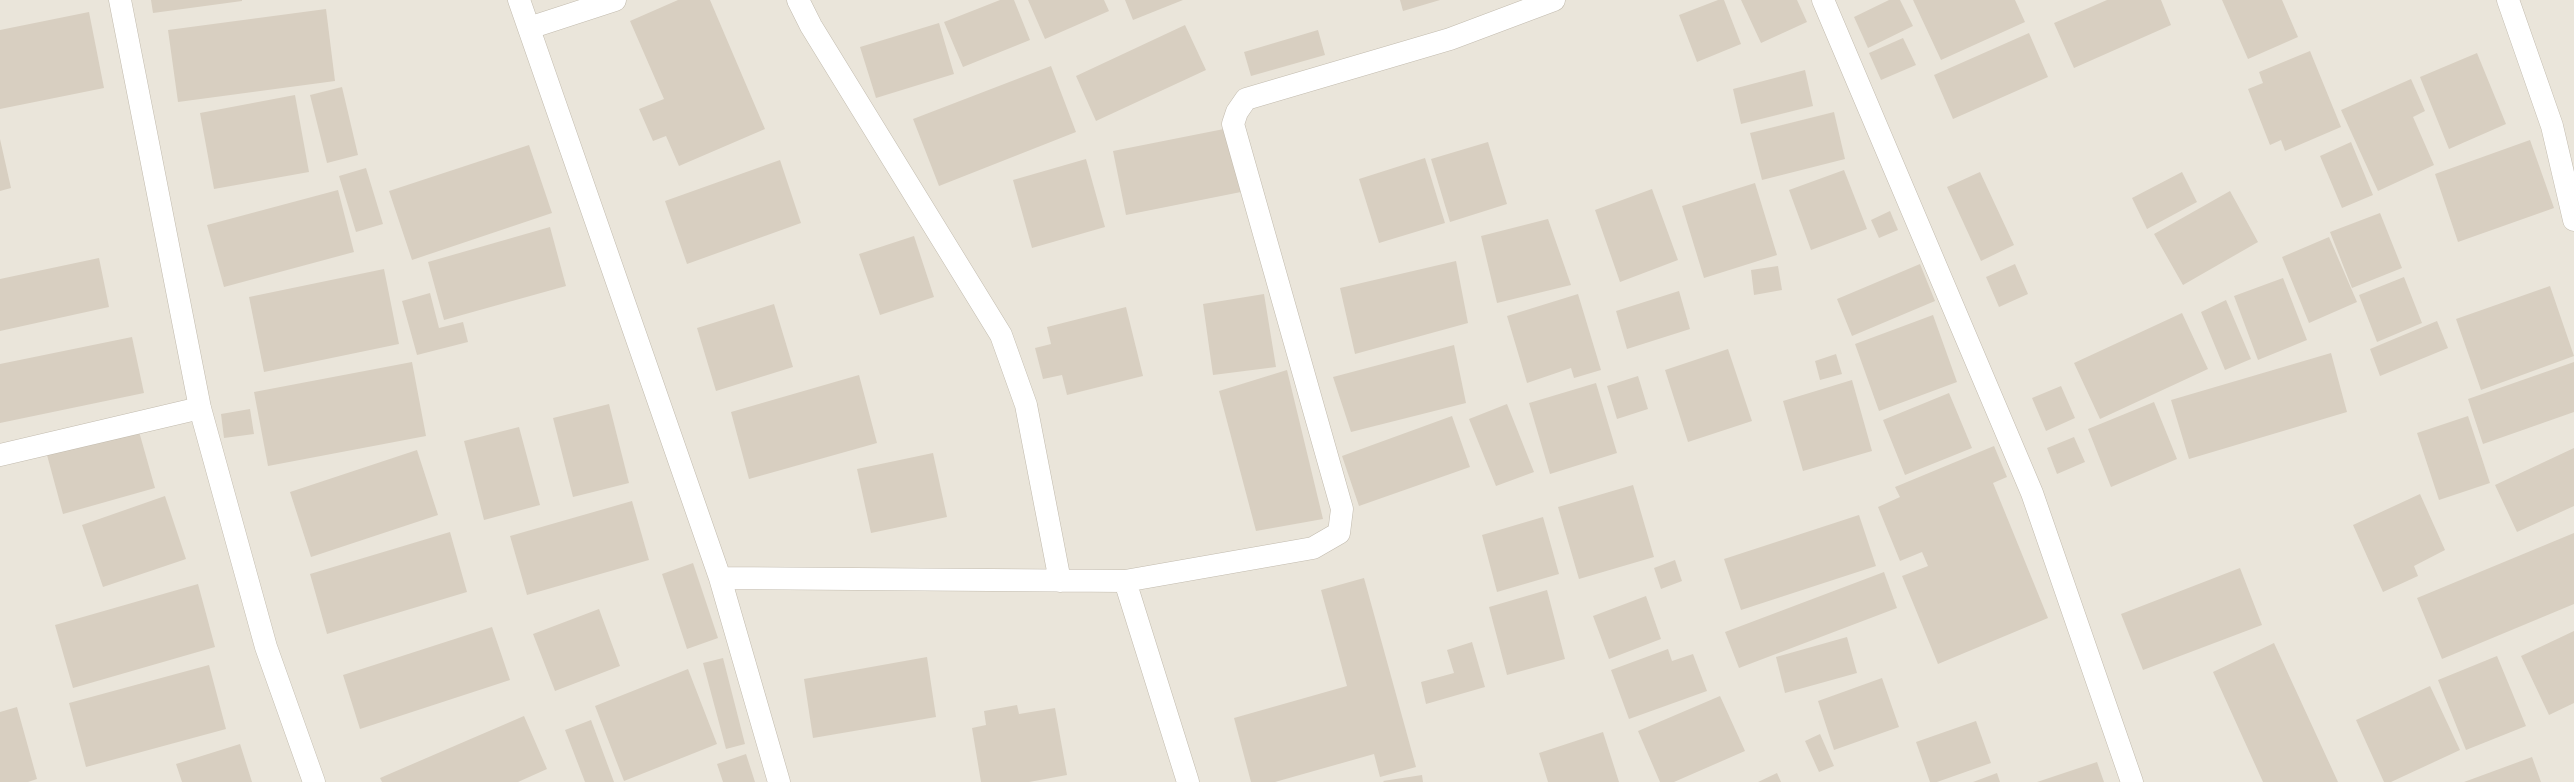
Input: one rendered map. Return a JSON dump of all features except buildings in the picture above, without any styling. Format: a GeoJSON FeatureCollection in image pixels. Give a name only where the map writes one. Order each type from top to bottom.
{"type":"FeatureCollection","features":[{"type":"Feature","properties":{"kind":"street"},"geometry":{"type":"LineString","coordinates":[[120,0],[200,408],[266,647],[314,782]]}},
{"type":"Feature","properties":{"kind":"street"},"geometry":{"type":"LineString","coordinates":[[519,0],[720,578],[779,782]]}},
{"type":"Feature","properties":{"kind":"street"},"geometry":{"type":"LineString","coordinates":[[528,28],[615,0]]}},
{"type":"Feature","properties":{"kind":"street"},"geometry":{"type":"LineString","coordinates":[[798,0],[815,32],[1001,335],[1026,404],[1060,581]]}},
{"type":"Feature","properties":{"kind":"street"},"geometry":{"type":"LineString","coordinates":[[720,578],[1125,581],[1313,548],[1339,533],[1342,509],[1233,124],[1237,112],[1246,100],[1450,39],[1554,0]]}},
{"type":"Feature","properties":{"kind":"street"},"geometry":{"type":"LineString","coordinates":[[1823,0],[2032,493],[2132,782]]}},
{"type":"Feature","properties":{"kind":"street"},"geometry":{"type":"LineString","coordinates":[[2508,0],[2552,126],[2574,220]]}},
{"type":"Feature","properties":{"kind":"street"},"geometry":{"type":"LineString","coordinates":[[0,455],[200,408]]}},
{"type":"Feature","properties":{"kind":"street"},"geometry":{"type":"LineString","coordinates":[[1125,581],[1188,782]]}},
{"type":"Feature","properties":{"kind":"shaded area"},"geometry":{"type":"Polygon","coordinates":[[[0,0],[2574,0],[2574,782],[0,782],[0,0]]]}}]}
